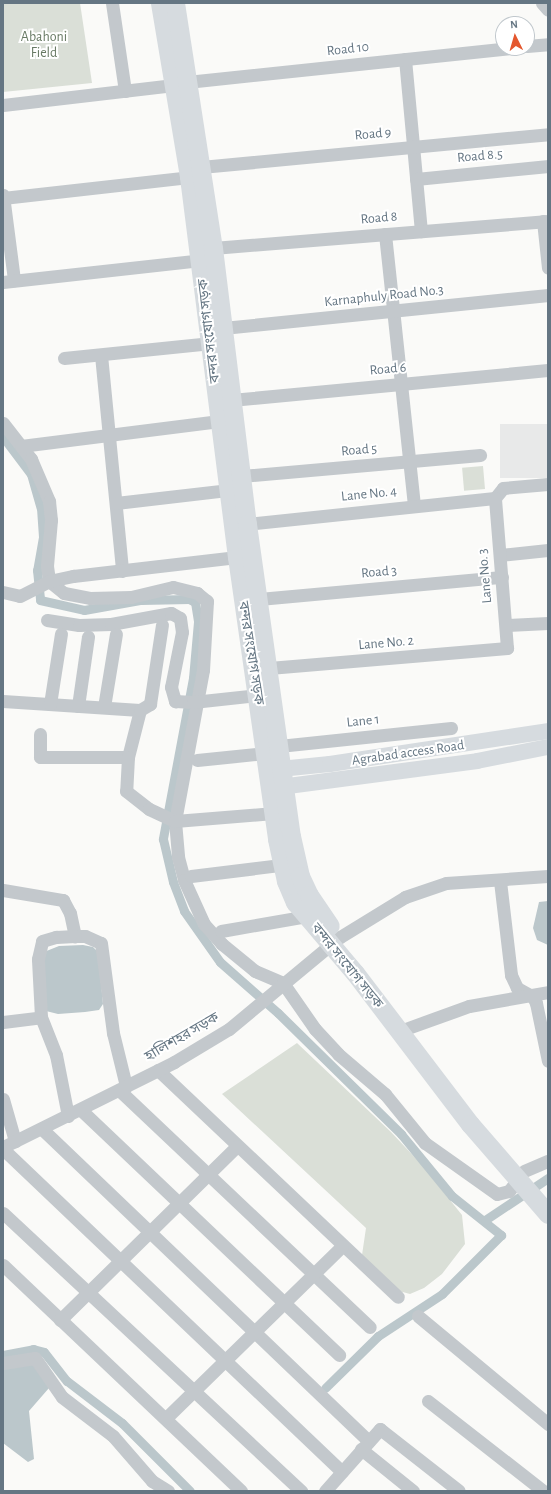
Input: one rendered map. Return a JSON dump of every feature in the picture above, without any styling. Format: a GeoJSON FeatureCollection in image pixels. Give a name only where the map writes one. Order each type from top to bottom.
{"type":"FeatureCollection","features":[{"type":"Feature","properties":{"kind":"highway","name":"বন্দর সংযোগ সড়ক"},"geometry":{"type":"LineString","coordinates":[[160,3],[181,84]]}},
{"type":"Feature","properties":{"kind":"highway","name":"বন্দর সংযোগ সড়ক"},"geometry":{"type":"LineString","coordinates":[[175,3],[181,84],[207,254],[223,328],[247,524],[268,668],[275,769],[274,813],[281,865],[295,902],[307,916],[336,940],[408,1028],[546,1206]]}},
{"type":"Feature","properties":{"kind":"highway","name":"বন্দর সংযোগ সড়ক"},"geometry":{"type":"LineString","coordinates":[[207,254],[211,343],[219,421],[237,557],[258,695],[300,876],[308,895],[336,940],[470,1124],[522,1177]]}},
{"type":"Feature","properties":{"kind":"main road","name":"Agrabad access Road"},"geometry":{"type":"LineString","coordinates":[[275,769],[337,764],[548,731]]}},
{"type":"Feature","properties":{"kind":"main road"},"geometry":{"type":"LineString","coordinates":[[275,769],[477,761],[548,747]]}},
{"type":"Feature","properties":{"kind":"street"},"geometry":{"type":"LineString","coordinates":[[112,3],[125,91]]}},
{"type":"Feature","properties":{"kind":"street"},"geometry":{"type":"LineString","coordinates":[[542,3],[548,10]]}},
{"type":"Feature","properties":{"kind":"street"},"geometry":{"type":"LineString","coordinates":[[535,45],[548,44]]}},
{"type":"Feature","properties":{"kind":"street","name":"Road 10"},"geometry":{"type":"LineString","coordinates":[[3,105],[495,50]]}},
{"type":"Feature","properties":{"kind":"street"},"geometry":{"type":"LineString","coordinates":[[405,59],[421,231]]}},
{"type":"Feature","properties":{"kind":"street","name":"Road 9"},"geometry":{"type":"LineString","coordinates":[[3,198],[195,172],[413,146],[548,134]]}},
{"type":"Feature","properties":{"kind":"street","name":"Road 8.5"},"geometry":{"type":"LineString","coordinates":[[416,178],[548,166]]}},
{"type":"Feature","properties":{"kind":"street"},"geometry":{"type":"LineString","coordinates":[[3,195],[8,281]]}},
{"type":"Feature","properties":{"kind":"street"},"geometry":{"type":"LineString","coordinates":[[545,221],[548,268]]}},
{"type":"Feature","properties":{"kind":"street","name":"Road 8"},"geometry":{"type":"LineString","coordinates":[[8,281],[207,254],[385,234],[545,221]]}},
{"type":"Feature","properties":{"kind":"street"},"geometry":{"type":"LineString","coordinates":[[385,234],[408,462],[414,505]]}},
{"type":"Feature","properties":{"kind":"street","name":"Karnaphuly Road No.3"},"geometry":{"type":"LineString","coordinates":[[223,328],[548,295]]}},
{"type":"Feature","properties":{"kind":"street"},"geometry":{"type":"LineString","coordinates":[[64,358],[211,343]]}},
{"type":"Feature","properties":{"kind":"street"},"geometry":{"type":"LineString","coordinates":[[101,355],[122,571]]}},
{"type":"Feature","properties":{"kind":"street","name":"Road 6"},"geometry":{"type":"LineString","coordinates":[[231,400],[548,370]]}},
{"type":"Feature","properties":{"kind":"street"},"geometry":{"type":"LineString","coordinates":[[21,446],[219,421]]}},
{"type":"Feature","properties":{"kind":"street"},"geometry":{"type":"LineString","coordinates":[[3,423],[31,459],[50,501],[51,520],[47,566],[49,581],[64,593],[90,598],[131,597],[173,587],[197,593],[207,601],[203,670],[175,821],[178,857],[184,880],[204,924],[222,944],[255,971],[283,983],[315,1029],[338,1054],[390,1099],[426,1143],[497,1194],[510,1191],[522,1177],[548,1161]]}},
{"type":"Feature","properties":{"kind":"street","name":"Road 5"},"geometry":{"type":"LineString","coordinates":[[241,476],[480,455]]}},
{"type":"Feature","properties":{"kind":"street"},"geometry":{"type":"LineString","coordinates":[[495,498],[503,488],[548,484]]}},
{"type":"Feature","properties":{"kind":"street"},"geometry":{"type":"LineString","coordinates":[[116,503],[229,490]]}},
{"type":"Feature","properties":{"kind":"street","name":"Lane No. 4"},"geometry":{"type":"LineString","coordinates":[[247,524],[414,505],[495,498]]}},
{"type":"Feature","properties":{"kind":"street","name":"Lane No. 3"},"geometry":{"type":"LineString","coordinates":[[495,498],[508,647],[505,649]]}},
{"type":"Feature","properties":{"kind":"street"},"geometry":{"type":"LineString","coordinates":[[500,555],[548,550]]}},
{"type":"Feature","properties":{"kind":"street"},"geometry":{"type":"LineString","coordinates":[[3,592],[20,596],[49,581],[237,557]]}},
{"type":"Feature","properties":{"kind":"street","name":"Road 3"},"geometry":{"type":"LineString","coordinates":[[259,599],[502,577]]}},
{"type":"Feature","properties":{"kind":"street"},"geometry":{"type":"LineString","coordinates":[[47,620],[79,625],[112,624],[171,613],[180,618],[180,650],[171,687],[174,700],[193,702],[258,695]]}},
{"type":"Feature","properties":{"kind":"street"},"geometry":{"type":"LineString","coordinates":[[506,625],[548,623]]}},
{"type":"Feature","properties":{"kind":"street"},"geometry":{"type":"LineString","coordinates":[[3,701],[140,710],[150,704],[162,625]]}},
{"type":"Feature","properties":{"kind":"street"},"geometry":{"type":"LineString","coordinates":[[50,704],[61,634]]}},
{"type":"Feature","properties":{"kind":"street"},"geometry":{"type":"LineString","coordinates":[[104,707],[116,634]]}},
{"type":"Feature","properties":{"kind":"street"},"geometry":{"type":"LineString","coordinates":[[78,706],[88,637]]}},
{"type":"Feature","properties":{"kind":"street","name":"Lane No. 2"},"geometry":{"type":"LineString","coordinates":[[268,668],[505,649]]}},
{"type":"Feature","properties":{"kind":"street"},"geometry":{"type":"LineString","coordinates":[[140,710],[128,757],[126,791],[149,809],[175,821],[274,813]]}},
{"type":"Feature","properties":{"kind":"street","name":"Lane 1"},"geometry":{"type":"LineString","coordinates":[[197,760],[275,769],[451,728]]}},
{"type":"Feature","properties":{"kind":"street"},"geometry":{"type":"LineString","coordinates":[[40,734],[40,757],[128,757]]}},
{"type":"Feature","properties":{"kind":"street"},"geometry":{"type":"LineString","coordinates":[[191,876],[281,865]]}},
{"type":"Feature","properties":{"kind":"street","name":"হালিশহর সড়ক"},"geometry":{"type":"LineString","coordinates":[[3,1148],[158,1070],[229,1029],[336,940],[359,924],[405,897],[428,888],[467,881],[500,881],[548,876]]}},
{"type":"Feature","properties":{"kind":"street"},"geometry":{"type":"LineString","coordinates":[[500,881],[512,975],[516,988],[533,997],[548,1061]]}},
{"type":"Feature","properties":{"kind":"street"},"geometry":{"type":"LineString","coordinates":[[3,890],[63,900],[70,912],[75,936]]}},
{"type":"Feature","properties":{"kind":"street"},"geometry":{"type":"LineString","coordinates":[[222,931],[307,916]]}},
{"type":"Feature","properties":{"kind":"street"},"geometry":{"type":"LineString","coordinates":[[68,1116],[56,1055],[41,1017],[38,949],[42,941],[49,938],[85,936],[101,943],[113,1033],[123,1088],[208,1174],[313,1275],[370,1327]]}},
{"type":"Feature","properties":{"kind":"street"},"geometry":{"type":"LineString","coordinates":[[408,1028],[469,1006],[519,995],[533,997],[548,992]]}},
{"type":"Feature","properties":{"kind":"street"},"geometry":{"type":"LineString","coordinates":[[3,1022],[41,1017]]}},
{"type":"Feature","properties":{"kind":"street"},"geometry":{"type":"LineString","coordinates":[[158,1070],[342,1246],[398,1297]]}},
{"type":"Feature","properties":{"kind":"street"},"geometry":{"type":"LineString","coordinates":[[3,1099],[16,1141]]}},
{"type":"Feature","properties":{"kind":"street"},"geometry":{"type":"LineString","coordinates":[[81,1110],[339,1355]]}},
{"type":"Feature","properties":{"kind":"street"},"geometry":{"type":"LineString","coordinates":[[42,1129],[254,1332],[365,1445],[413,1491]]}},
{"type":"Feature","properties":{"kind":"street"},"geometry":{"type":"LineString","coordinates":[[60,1320],[237,1146]]}},
{"type":"Feature","properties":{"kind":"street"},"geometry":{"type":"LineString","coordinates":[[3,1148],[120,1262],[342,1472]]}},
{"type":"Feature","properties":{"kind":"street"},"geometry":{"type":"LineString","coordinates":[[3,1213],[301,1491]]}},
{"type":"Feature","properties":{"kind":"street"},"geometry":{"type":"LineString","coordinates":[[166,1418],[342,1246]]}},
{"type":"Feature","properties":{"kind":"street"},"geometry":{"type":"LineString","coordinates":[[3,1265],[166,1418],[241,1491]]}},
{"type":"Feature","properties":{"kind":"street"},"geometry":{"type":"LineString","coordinates":[[418,1316],[548,1424]]}},
{"type":"Feature","properties":{"kind":"street"},"geometry":{"type":"LineString","coordinates":[[3,1363],[35,1358],[62,1397],[113,1436],[152,1481],[168,1491]]}},
{"type":"Feature","properties":{"kind":"street"},"geometry":{"type":"LineString","coordinates":[[428,1401],[543,1491]]}},
{"type":"Feature","properties":{"kind":"street"},"geometry":{"type":"LineString","coordinates":[[329,1490],[342,1472],[380,1429],[459,1491]]}},
{"type":"Feature","properties":{"kind":"shaded area"},"geometry":{"type":"Polygon","coordinates":[[[500,424],[548,424],[548,478],[500,478],[500,424]]]}},
{"type":"Feature","properties":{"kind":"shaded area"},"geometry":{"type":"Polygon","coordinates":[[[548,901],[548,945],[537,940],[533,928],[539,902],[548,901]]]}},
{"type":"Feature","properties":{"kind":"shaded area"},"geometry":{"type":"Polygon","coordinates":[[[83,945],[93,947],[98,952],[103,1004],[99,1010],[85,1012],[58,1014],[46,1011],[44,952],[59,946],[83,945]]]}},
{"type":"Feature","properties":{"kind":"shaded area"},"geometry":{"type":"Polygon","coordinates":[[[32,1362],[49,1388],[29,1411],[34,1459],[28,1462],[3,1443],[3,1367],[32,1362]]]}},
{"type":"Feature","properties":{"kind":"green space","name":"Abahoni Field"},"geometry":{"type":"Polygon","coordinates":[[[3,3],[80,3],[92,83],[3,92],[3,3]]]}},
{"type":"Feature","properties":{"kind":"green space"},"geometry":{"type":"Polygon","coordinates":[[[483,466],[485,489],[464,491],[462,468],[483,466]]]}},
{"type":"Feature","properties":{"kind":"green space"},"geometry":{"type":"Polygon","coordinates":[[[297,1043],[391,1132],[421,1164],[462,1215],[465,1244],[442,1274],[424,1288],[410,1294],[399,1291],[362,1255],[366,1228],[222,1094],[297,1043]]]}},
{"type":"Feature","properties":{"kind":"waterway"},"geometry":{"type":"LineString","coordinates":[[3,437],[31,474],[41,508],[43,537],[37,570],[40,600],[84,610],[141,600],[189,599],[195,602],[198,622],[193,678],[163,839],[173,882],[184,911],[220,962],[278,1013],[401,1134],[452,1196],[501,1235],[442,1294],[378,1336],[325,1388]]}},
{"type":"Feature","properties":{"kind":"waterway"},"geometry":{"type":"LineString","coordinates":[[485,1220],[548,1178]]}},
{"type":"Feature","properties":{"kind":"waterway"},"geometry":{"type":"LineString","coordinates":[[3,1355],[33,1349],[44,1352],[67,1381],[122,1423],[190,1491]]}}]}
